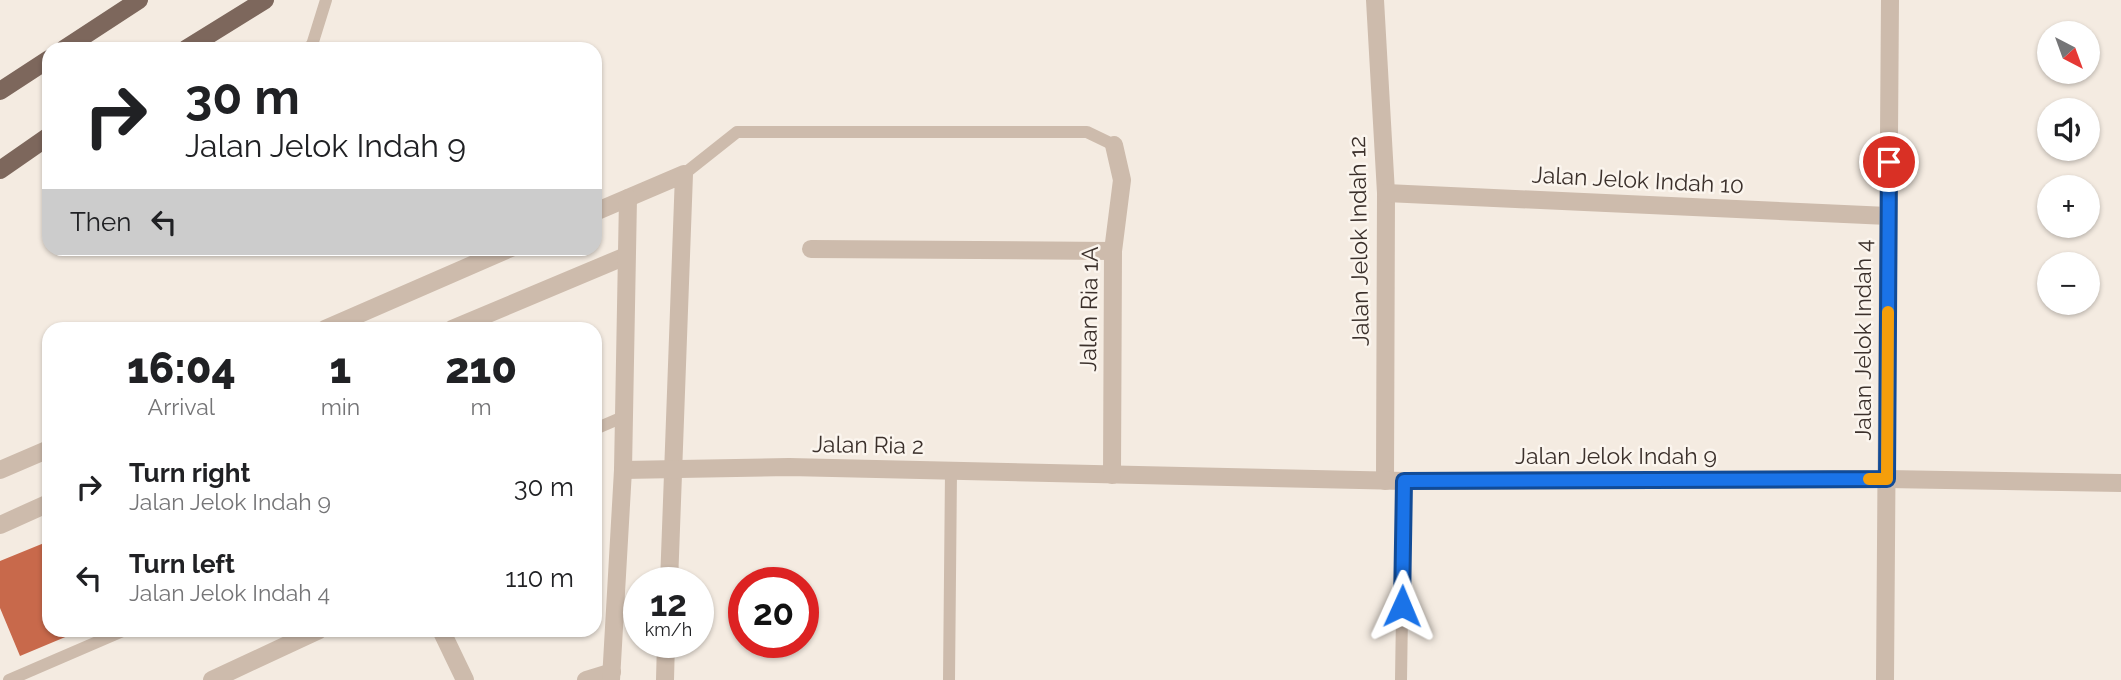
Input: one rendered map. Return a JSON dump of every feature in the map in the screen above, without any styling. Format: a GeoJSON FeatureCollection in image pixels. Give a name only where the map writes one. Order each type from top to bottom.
{"type":"FeatureCollection","features":[{"type":"Feature","properties":{"kind":"main road"},"geometry":{"type":"LineString","coordinates":[[75,42],[139,0]]}},
{"type":"Feature","properties":{"kind":"main road"},"geometry":{"type":"LineString","coordinates":[[197,42],[265,0]]}},
{"type":"Feature","properties":{"kind":"main road"},"geometry":{"type":"LineString","coordinates":[[0,91],[42,64]]}},
{"type":"Feature","properties":{"kind":"main road"},"geometry":{"type":"LineString","coordinates":[[0,170],[42,141]]}},
{"type":"Feature","properties":{"kind":"street","name":"Jalan Jelok Indah 12"},"geometry":{"type":"LineString","coordinates":[[1375,0],[1386,193],[1385,481]]}},
{"type":"Feature","properties":{"kind":"street","name":"Jalan Jelok Indah 4"},"geometry":{"type":"LineString","coordinates":[[1885,680],[1890,0]]}},
{"type":"Feature","properties":{"kind":"street","name":"Jalan Ria 1A"},"geometry":{"type":"LineString","coordinates":[[1112,475],[1113,251],[1122,180],[1114,145]]}},
{"type":"Feature","properties":{"kind":"street"},"geometry":{"type":"LineString","coordinates":[[602,209],[684,174],[669,567]]}},
{"type":"Feature","properties":{"kind":"street","name":"Jalan Jelok Indah 10"},"geometry":{"type":"LineString","coordinates":[[1386,193],[1888,216]]}},
{"type":"Feature","properties":{"kind":"street"},"geometry":{"type":"LineString","coordinates":[[586,680],[612,676],[623,470],[628,198]]}},
{"type":"Feature","properties":{"kind":"street"},"geometry":{"type":"LineString","coordinates":[[811,249],[1113,251]]}},
{"type":"Feature","properties":{"kind":"street"},"geometry":{"type":"LineString","coordinates":[[341,322],[493,256]]}},
{"type":"Feature","properties":{"kind":"street"},"geometry":{"type":"LineString","coordinates":[[469,322],[626,256]]}},
{"type":"Feature","properties":{"kind":"street"},"geometry":{"type":"LineString","coordinates":[[0,470],[42,452]]}},
{"type":"Feature","properties":{"kind":"street","name":"Jalan Ria 2"},"geometry":{"type":"LineString","coordinates":[[623,470],[789,467],[1112,475]]}},
{"type":"Feature","properties":{"kind":"street","name":"Jalan Jelok Indah 9"},"geometry":{"type":"LineString","coordinates":[[1112,475],[1385,481],[1887,479],[2121,483]]}},
{"type":"Feature","properties":{"kind":"street"},"geometry":{"type":"LineString","coordinates":[[0,525],[42,506]]}},
{"type":"Feature","properties":{"kind":"street"},"geometry":{"type":"LineString","coordinates":[[212,680],[304,637]]}},
{"type":"Feature","properties":{"kind":"street"},"geometry":{"type":"LineString","coordinates":[[444,637],[465,680]]}},
{"type":"Feature","properties":{"kind":"street"},"geometry":{"type":"LineString","coordinates":[[665,680],[666,658]]}},
{"type":"Feature","properties":{"kind":"lane"},"geometry":{"type":"LineString","coordinates":[[313,42],[326,0]]}},
{"type":"Feature","properties":{"kind":"lane"},"geometry":{"type":"LineString","coordinates":[[684,174],[737,132],[1087,132],[1114,145]]}},
{"type":"Feature","properties":{"kind":"lane"},"geometry":{"type":"LineString","coordinates":[[602,426],[623,417]]}},
{"type":"Feature","properties":{"kind":"lane"},"geometry":{"type":"LineString","coordinates":[[949,680],[951,471]]}},
{"type":"Feature","properties":{"kind":"lane"},"geometry":{"type":"LineString","coordinates":[[1401,680],[1404,481]]}},
{"type":"Feature","properties":{"kind":"lane"},"geometry":{"type":"LineString","coordinates":[[9,680],[109,637]]}},
{"type":"Feature","properties":{"kind":"building"},"geometry":{"type":"Polygon","coordinates":[[[42,544],[42,637],[65,637],[20,656],[0,608],[0,561],[42,544]]]}},
{"type":"Feature","properties":{"kind":"slow traffic"},"geometry":{"type":"LineString","coordinates":[[1869,479],[1887,479],[1888,312]]}},
{"type":"Feature","properties":{"kind":"route"},"geometry":{"type":"LineString","coordinates":[[1402,606],[1404,481],[1887,479],[1889,162]]}}]}
